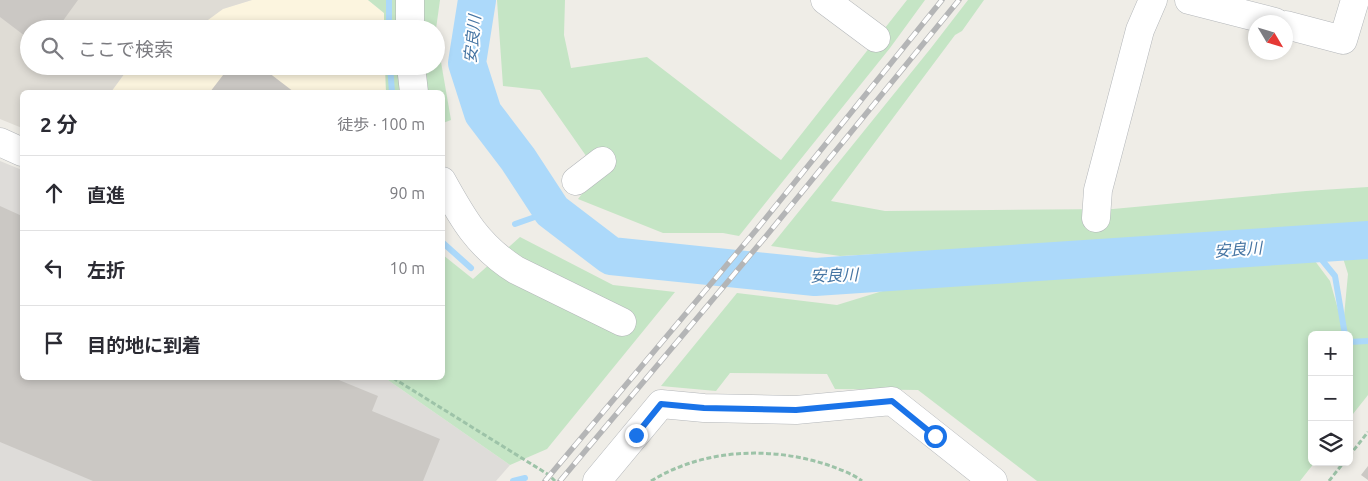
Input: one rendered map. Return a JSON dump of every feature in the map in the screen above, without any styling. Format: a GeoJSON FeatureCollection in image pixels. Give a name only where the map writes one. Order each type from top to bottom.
{"type":"FeatureCollection","features":[{"type":"Feature","properties":{"kind":"street"},"geometry":{"type":"LineString","coordinates":[[410,0],[410,20]]}},
{"type":"Feature","properties":{"kind":"street"},"geometry":{"type":"LineString","coordinates":[[825,0],[876,38]]}},
{"type":"Feature","properties":{"kind":"street"},"geometry":{"type":"LineString","coordinates":[[1096,218],[1098,190],[1140,30],[1153,0]]}},
{"type":"Feature","properties":{"kind":"street"},"geometry":{"type":"LineString","coordinates":[[1189,0],[1248,15]]}},
{"type":"Feature","properties":{"kind":"street"},"geometry":{"type":"LineString","coordinates":[[1293,27],[1343,40],[1355,0]]}},
{"type":"Feature","properties":{"kind":"street"},"geometry":{"type":"LineString","coordinates":[[412,75],[414,90]]}},
{"type":"Feature","properties":{"kind":"street"},"geometry":{"type":"LineString","coordinates":[[0,142],[20,151]]}},
{"type":"Feature","properties":{"kind":"street"},"geometry":{"type":"LineString","coordinates":[[576,181],[602,161]]}},
{"type":"Feature","properties":{"kind":"street"},"geometry":{"type":"LineString","coordinates":[[445,186],[471,230],[500,260],[516,270],[622,322]]}},
{"type":"Feature","properties":{"kind":"street"},"geometry":{"type":"LineString","coordinates":[[597,481],[661,404],[704,408],[796,410],[892,401],[993,481]]}},
{"type":"Feature","properties":{"kind":"path"},"geometry":{"type":"LineString","coordinates":[[396,380],[549,475],[555,481]]}},
{"type":"Feature","properties":{"kind":"path"},"geometry":{"type":"LineString","coordinates":[[1353,451],[1368,432]]}},
{"type":"Feature","properties":{"kind":"path"},"geometry":{"type":"LineString","coordinates":[[652,481],[675,469],[710,457],[764,453],[811,460],[840,470],[862,481]]}},
{"type":"Feature","properties":{"kind":"path"},"geometry":{"type":"LineString","coordinates":[[1329,481],[1341,466]]}},
{"type":"Feature","properties":{"kind":"shaded area"},"geometry":{"type":"Polygon","coordinates":[[[0,0],[252,0],[223,9],[208,20],[20,20],[20,75],[123,75],[112,90],[20,90],[20,127],[0,119],[0,0]]]}},
{"type":"Feature","properties":{"kind":"shaded area"},"geometry":{"type":"Polygon","coordinates":[[[252,0],[368,0],[384,13],[384,20],[208,20],[222,9],[252,0]]]}},
{"type":"Feature","properties":{"kind":"shaded area"},"geometry":{"type":"Polygon","coordinates":[[[123,75],[385,75],[386,90],[112,90],[123,75]]]}},
{"type":"Feature","properties":{"kind":"shaded area"},"geometry":{"type":"Polygon","coordinates":[[[0,161],[20,169],[20,380],[388,380],[510,465],[496,481],[0,481],[0,161]]]}},
{"type":"Feature","properties":{"kind":"green space"},"geometry":{"type":"Polygon","coordinates":[[[368,0],[440,0],[437,20],[384,20],[384,13],[368,0]]]}},
{"type":"Feature","properties":{"kind":"green space"},"geometry":{"type":"Polygon","coordinates":[[[497,0],[565,0],[564,35],[571,68],[647,57],[781,160],[907,0],[925,0],[890,48],[739,236],[723,233],[663,233],[578,199],[598,173],[540,90],[503,86],[497,0]]]}},
{"type":"Feature","properties":{"kind":"green space"},"geometry":{"type":"Polygon","coordinates":[[[968,0],[984,0],[962,31],[955,35],[831,201],[885,211],[1113,209],[1368,187],[1368,228],[840,256],[771,246],[968,0]]]}},
{"type":"Feature","properties":{"kind":"green space"},"geometry":{"type":"Polygon","coordinates":[[[385,75],[443,75],[451,120],[445,122],[445,90],[386,90],[385,75]]]}},
{"type":"Feature","properties":{"kind":"green space"},"geometry":{"type":"Polygon","coordinates":[[[520,237],[613,285],[675,292],[547,449],[510,465],[388,380],[445,380],[445,257],[473,279],[520,237]]]}},
{"type":"Feature","properties":{"kind":"green space"},"geometry":{"type":"Polygon","coordinates":[[[1343,258],[1368,259],[1368,395],[1353,414],[1353,331],[1308,331],[1308,466],[1312,466],[1300,481],[1037,481],[918,390],[835,389],[827,374],[730,373],[716,391],[661,386],[737,293],[837,305],[889,289],[1315,261],[1330,281],[1343,327],[1348,274],[1343,258]]]}},
{"type":"Feature","properties":{"kind":"building"},"geometry":{"type":"Polygon","coordinates":[[[0,0],[78,0],[64,20],[20,20],[20,32],[0,17],[0,0]]]}},
{"type":"Feature","properties":{"kind":"building"},"geometry":{"type":"Polygon","coordinates":[[[223,75],[272,75],[291,90],[212,90],[223,75]]]}},
{"type":"Feature","properties":{"kind":"building"},"geometry":{"type":"Polygon","coordinates":[[[0,206],[20,215],[20,380],[339,380],[378,396],[372,411],[440,439],[423,481],[93,481],[0,442],[0,206]]]}},
{"type":"Feature","properties":{"kind":"building"},"geometry":{"type":"Polygon","coordinates":[[[1368,466],[1368,480],[1361,475],[1368,466]]]}},
{"type":"Feature","properties":{"kind":"waterway"},"geometry":{"type":"LineString","coordinates":[[389,0],[389,20]]}},
{"type":"Feature","properties":{"kind":"waterway","name":"安良川"},"geometry":{"type":"LineString","coordinates":[[477,0],[467,63],[483,113],[518,159],[552,211],[611,256],[815,277],[1368,240]]}},
{"type":"Feature","properties":{"kind":"waterway"},"geometry":{"type":"LineString","coordinates":[[391,75],[392,90]]}},
{"type":"Feature","properties":{"kind":"waterway"},"geometry":{"type":"LineString","coordinates":[[515,224],[552,211]]}},
{"type":"Feature","properties":{"kind":"waterway"},"geometry":{"type":"LineString","coordinates":[[1308,243],[1335,276],[1344,331]]}},
{"type":"Feature","properties":{"kind":"waterway"},"geometry":{"type":"LineString","coordinates":[[445,245],[471,268]]}},
{"type":"Feature","properties":{"kind":"waterway"},"geometry":{"type":"LineString","coordinates":[[1353,342],[1368,341]]}},
{"type":"Feature","properties":{"kind":"waterway"},"geometry":{"type":"LineString","coordinates":[[513,481],[525,478]]}},
{"type":"Feature","properties":{"kind":"railway"},"geometry":{"type":"LineString","coordinates":[[545,481],[757,229],[942,0]]}},
{"type":"Feature","properties":{"kind":"railway"},"geometry":{"type":"LineString","coordinates":[[560,481],[767,235],[959,0]]}},
{"type":"Feature","properties":{"kind":"route"},"geometry":{"type":"LineString","coordinates":[[636,435],[661,404],[704,408],[796,410],[892,401],[935,436]]}}]}
